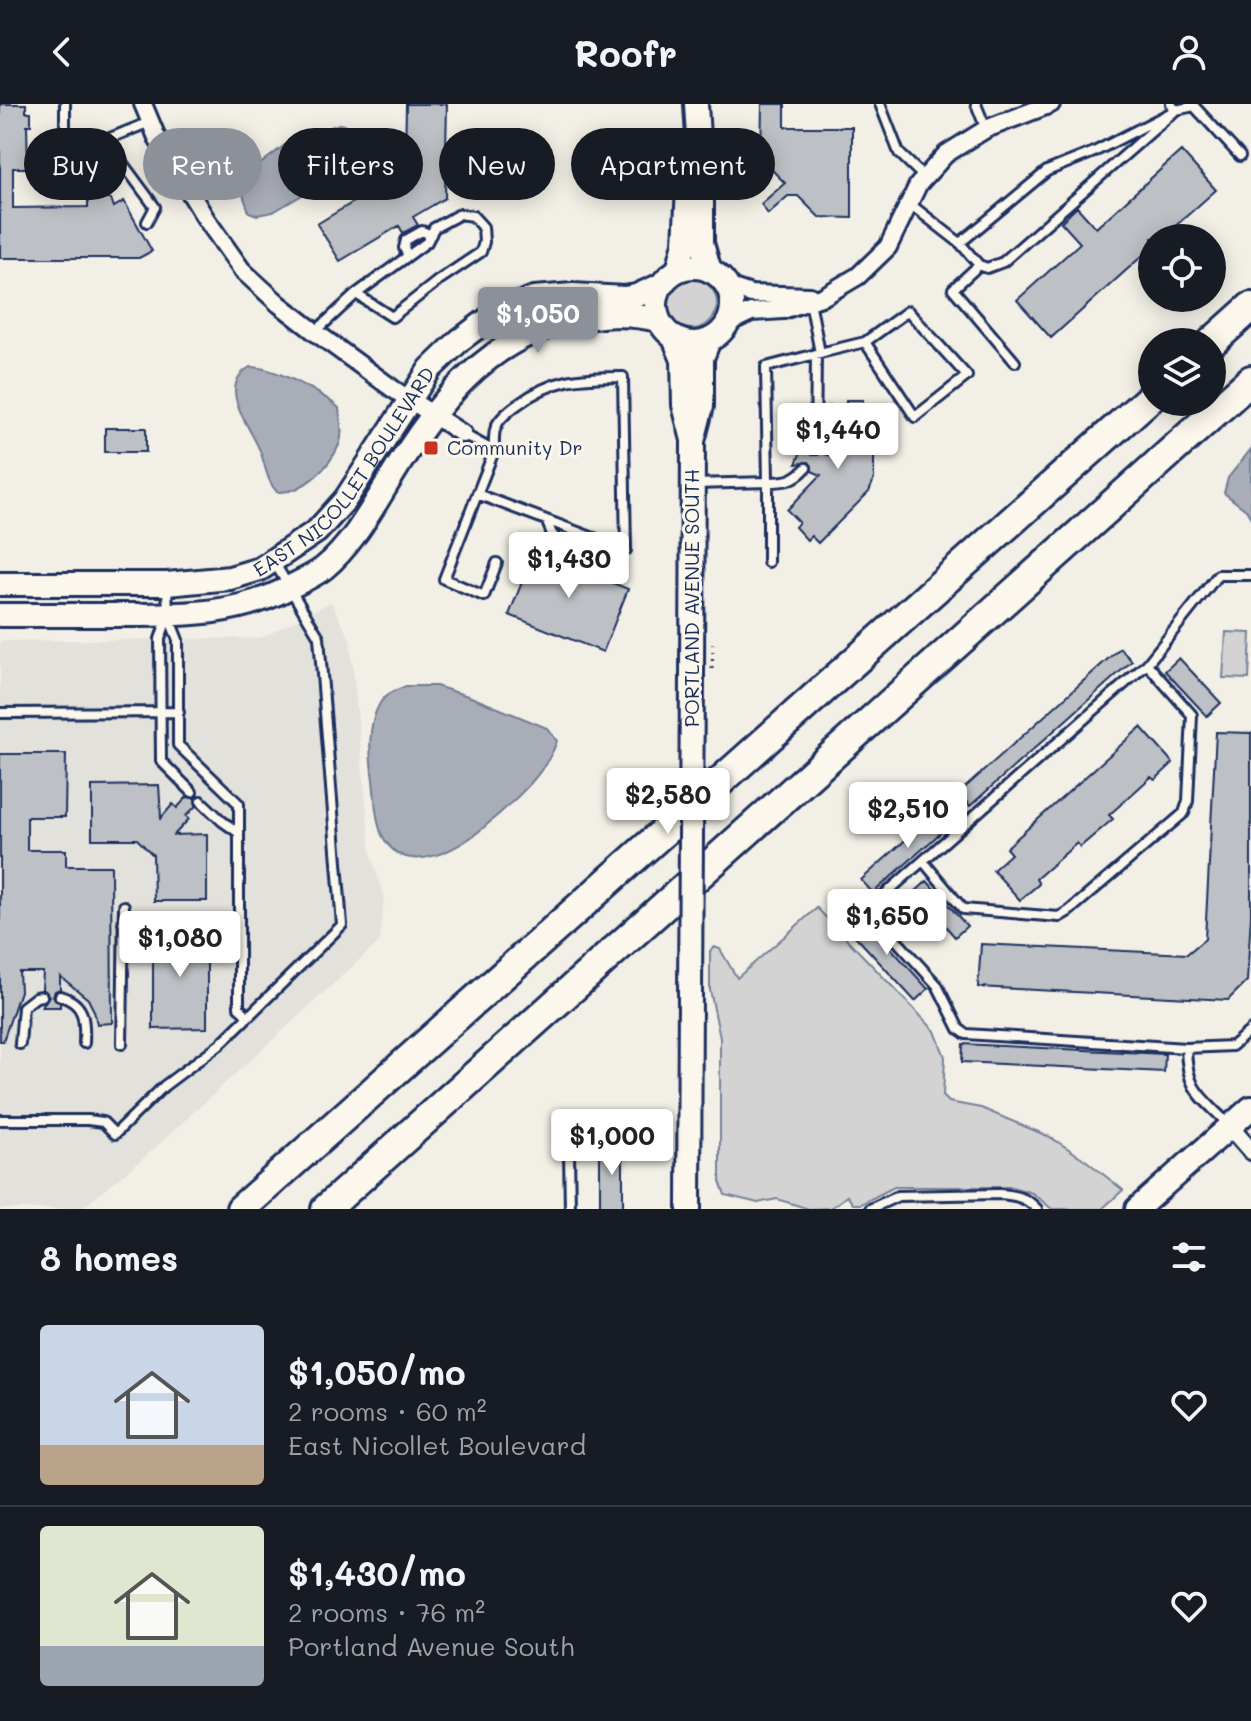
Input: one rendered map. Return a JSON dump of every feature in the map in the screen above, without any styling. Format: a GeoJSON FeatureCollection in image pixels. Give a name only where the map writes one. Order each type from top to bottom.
{"type":"FeatureCollection","features":[{"type":"Feature","properties":{"kind":"highway"},"geometry":{"type":"LineString","coordinates":[[1226,329],[1251,307]]}},
{"type":"Feature","properties":{"kind":"highway"},"geometry":{"type":"LineString","coordinates":[[326,1209],[1251,380]]}},
{"type":"Feature","properties":{"kind":"highway"},"geometry":{"type":"LineString","coordinates":[[245,1205],[1138,408]]}},
{"type":"Feature","properties":{"kind":"street"},"geometry":{"type":"LineString","coordinates":[[143,104],[158,140],[206,219],[242,270],[315,332],[409,400],[463,434]]}},
{"type":"Feature","properties":{"kind":"street"},"geometry":{"type":"LineString","coordinates":[[696,104],[685,243],[670,278],[656,296],[655,308],[658,320],[674,338],[691,344],[717,336],[728,323],[751,312],[783,310],[817,298],[858,276],[888,247],[909,203],[946,154],[986,129],[1051,104]]}},
{"type":"Feature","properties":{"kind":"street"},"geometry":{"type":"LineString","coordinates":[[696,104],[702,243],[710,271]]}},
{"type":"Feature","properties":{"kind":"street"},"geometry":{"type":"LineString","coordinates":[[670,278],[699,267],[710,271],[727,286],[751,294],[817,298]]}},
{"type":"Feature","properties":{"kind":"street","name":"EAST NICOLLET BOULEVARD"},"geometry":{"type":"LineString","coordinates":[[0,584],[167,584],[230,578],[274,562],[317,531],[345,500],[409,400],[440,359],[495,314],[534,298],[636,296],[670,278]]}},
{"type":"Feature","properties":{"kind":"street"},"geometry":{"type":"LineString","coordinates":[[727,286],[732,305],[728,323]]}},
{"type":"Feature","properties":{"kind":"street","name":"EAST NICOLLET BOULEVARD"},"geometry":{"type":"LineString","coordinates":[[0,615],[196,615],[263,601],[323,569],[357,532],[433,415],[491,354],[524,335],[559,323],[623,313],[658,320]]}},
{"type":"Feature","properties":{"kind":"street","name":"PORTLAND AVENUE SOUTH"},"geometry":{"type":"LineString","coordinates":[[674,338],[683,360],[684,405],[693,441],[702,672],[690,995],[689,1209]]}},
{"type":"Feature","properties":{"kind":"street","name":"PORTLAND AVENUE SOUTH"},"geometry":{"type":"LineString","coordinates":[[693,441],[702,406],[702,358],[709,340]]}},
{"type":"Feature","properties":{"kind":"street"},"geometry":{"type":"LineString","coordinates":[[1137,1209],[1251,1108]]}},
{"type":"Feature","properties":{"kind":"street"},"geometry":{"type":"LineString","coordinates":[[1230,1127],[1251,1151]]}},
{"type":"Feature","properties":{"kind":"lane"},"geometry":{"type":"LineString","coordinates":[[65,104],[65,128]]}},
{"type":"Feature","properties":{"kind":"lane"},"geometry":{"type":"LineString","coordinates":[[880,104],[899,153],[925,178]]}},
{"type":"Feature","properties":{"kind":"lane"},"geometry":{"type":"LineString","coordinates":[[976,104],[986,129]]}},
{"type":"Feature","properties":{"kind":"lane"},"geometry":{"type":"LineString","coordinates":[[960,243],[1047,171],[1094,152],[1174,107],[1194,106],[1240,156]]}},
{"type":"Feature","properties":{"kind":"lane"},"geometry":{"type":"LineString","coordinates":[[909,203],[960,243],[979,265],[987,268],[1003,262],[1174,107]]}},
{"type":"Feature","properties":{"kind":"lane"},"geometry":{"type":"LineString","coordinates":[[127,132],[151,122]]}},
{"type":"Feature","properties":{"kind":"lane"},"geometry":{"type":"LineString","coordinates":[[127,169],[155,207],[147,222]]}},
{"type":"Feature","properties":{"kind":"lane"},"geometry":{"type":"LineString","coordinates":[[315,332],[356,294],[427,242],[434,228],[460,214],[473,216],[483,227],[481,252],[392,317],[356,294]]}},
{"type":"Feature","properties":{"kind":"lane"},"geometry":{"type":"LineString","coordinates":[[979,265],[953,289],[1015,362]]}},
{"type":"Feature","properties":{"kind":"lane"},"geometry":{"type":"LineString","coordinates":[[815,449],[817,298]]}},
{"type":"Feature","properties":{"kind":"lane"},"geometry":{"type":"LineString","coordinates":[[768,562],[766,367],[865,342],[908,311],[967,376],[915,417],[865,342]]}},
{"type":"Feature","properties":{"kind":"lane"},"geometry":{"type":"LineString","coordinates":[[477,494],[626,550],[623,377],[577,377],[556,383],[530,395],[507,412],[495,427],[494,451],[477,494],[444,579],[484,596],[497,563]]}},
{"type":"Feature","properties":{"kind":"lane"},"geometry":{"type":"LineString","coordinates":[[463,434],[494,451]]}},
{"type":"Feature","properties":{"kind":"lane"},"geometry":{"type":"LineString","coordinates":[[693,484],[786,482],[806,468]]}},
{"type":"Feature","properties":{"kind":"lane"},"geometry":{"type":"LineString","coordinates":[[546,520],[552,534],[564,547]]}},
{"type":"Feature","properties":{"kind":"lane"},"geometry":{"type":"LineString","coordinates":[[579,553],[610,544]]}},
{"type":"Feature","properties":{"kind":"lane"},"geometry":{"type":"LineString","coordinates":[[0,1120],[88,1120],[103,1122],[115,1134],[164,1086],[220,1044],[342,925],[319,637],[274,562]]}},
{"type":"Feature","properties":{"kind":"lane"},"geometry":{"type":"LineString","coordinates":[[1251,575],[1218,575],[1147,664],[868,909],[937,985],[959,1029],[966,1034],[1186,1048],[1232,1046],[1251,1030]]}},
{"type":"Feature","properties":{"kind":"lane"},"geometry":{"type":"LineString","coordinates":[[167,584],[168,615],[178,640],[178,745],[239,804],[239,1007],[248,1017]]}},
{"type":"Feature","properties":{"kind":"lane"},"geometry":{"type":"LineString","coordinates":[[168,615],[160,639],[161,761],[192,792]]}},
{"type":"Feature","properties":{"kind":"lane"},"geometry":{"type":"LineString","coordinates":[[923,861],[963,909],[1059,917],[1184,813],[1188,801],[1192,715],[1147,664]]}},
{"type":"Feature","properties":{"kind":"lane"},"geometry":{"type":"LineString","coordinates":[[0,713],[179,712]]}},
{"type":"Feature","properties":{"kind":"lane"},"geometry":{"type":"LineString","coordinates":[[201,801],[239,833]]}},
{"type":"Feature","properties":{"kind":"lane"},"geometry":{"type":"LineString","coordinates":[[122,1044],[124,906]]}},
{"type":"Feature","properties":{"kind":"lane"},"geometry":{"type":"LineString","coordinates":[[123,923],[175,922]]}},
{"type":"Feature","properties":{"kind":"lane"},"geometry":{"type":"LineString","coordinates":[[20,1044],[23,1007],[42,996]]}},
{"type":"Feature","properties":{"kind":"lane"},"geometry":{"type":"LineString","coordinates":[[60,996],[76,1004],[81,1011],[85,1019],[84,1043]]}},
{"type":"Feature","properties":{"kind":"lane"},"geometry":{"type":"LineString","coordinates":[[1186,1048],[1186,1070],[1190,1083],[1230,1127]]}},
{"type":"Feature","properties":{"kind":"lane"},"geometry":{"type":"LineString","coordinates":[[569,1154],[570,1209]]}},
{"type":"Feature","properties":{"kind":"lane"},"geometry":{"type":"LineString","coordinates":[[870,1209],[898,1196],[999,1194],[1030,1201],[1037,1209]]}},
{"type":"Feature","properties":{"kind":"path"},"geometry":{"type":"LineString","coordinates":[[702,672],[713,644]]}},
{"type":"Feature","properties":{"kind":"shaded area"},"geometry":{"type":"Polygon","coordinates":[[[339,124],[355,128],[328,128],[339,124]]]}},
{"type":"Feature","properties":{"kind":"shaded area"},"geometry":{"type":"Polygon","coordinates":[[[278,150],[278,200],[294,200],[273,212],[257,215],[249,212],[245,200],[262,200],[262,163],[278,150]]]}},
{"type":"Feature","properties":{"kind":"shaded area"},"geometry":{"type":"Polygon","coordinates":[[[692,279],[710,286],[717,304],[710,322],[692,329],[674,322],[667,304],[674,286],[692,279]]]}},
{"type":"Feature","properties":{"kind":"shaded area"},"geometry":{"type":"Polygon","coordinates":[[[250,367],[272,371],[297,382],[339,408],[339,445],[322,471],[296,489],[277,492],[273,487],[260,451],[238,408],[236,385],[240,375],[250,367]]]}},
{"type":"Feature","properties":{"kind":"shaded area"},"geometry":{"type":"Polygon","coordinates":[[[1251,449],[1251,518],[1246,510],[1224,493],[1228,478],[1251,449]]]}},
{"type":"Feature","properties":{"kind":"shaded area"},"geometry":{"type":"Polygon","coordinates":[[[331,602],[350,639],[371,854],[384,897],[380,941],[146,1156],[81,1209],[0,1209],[0,641],[261,638],[331,602]]]}},
{"type":"Feature","properties":{"kind":"shaded area"},"geometry":{"type":"Polygon","coordinates":[[[1226,632],[1251,633],[1249,679],[1223,678],[1226,632]]]}},
{"type":"Feature","properties":{"kind":"shaded area"},"geometry":{"type":"Polygon","coordinates":[[[406,686],[436,686],[471,697],[547,728],[557,741],[538,775],[480,831],[451,849],[420,858],[405,857],[392,849],[382,835],[371,762],[371,734],[378,707],[386,696],[406,686]]]}},
{"type":"Feature","properties":{"kind":"shaded area"},"geometry":{"type":"Polygon","coordinates":[[[817,908],[935,1031],[945,1057],[943,1096],[949,1102],[981,1108],[1050,1137],[1123,1190],[1102,1209],[1052,1209],[1032,1193],[1012,1187],[894,1187],[861,1204],[853,1204],[847,1196],[831,1208],[809,1209],[777,1199],[758,1203],[725,1195],[720,1181],[720,1038],[710,990],[710,951],[714,947],[720,949],[737,978],[817,908]]]}},
{"type":"Feature","properties":{"kind":"building"},"geometry":{"type":"Polygon","coordinates":[[[0,104],[26,104],[26,112],[31,112],[31,125],[24,128],[24,168],[13,168],[13,208],[88,207],[88,200],[111,200],[114,207],[124,201],[152,251],[139,258],[0,258],[0,104]]]}},
{"type":"Feature","properties":{"kind":"building"},"geometry":{"type":"Polygon","coordinates":[[[406,104],[447,104],[446,128],[439,128],[439,200],[442,200],[413,217],[418,225],[403,233],[399,226],[340,261],[317,224],[357,200],[423,200],[423,128],[406,128],[406,104]]]}},
{"type":"Feature","properties":{"kind":"building"},"geometry":{"type":"Polygon","coordinates":[[[762,104],[785,104],[785,127],[852,127],[852,218],[819,217],[798,196],[788,196],[768,214],[761,204],[766,200],[775,200],[775,192],[785,183],[775,173],[775,128],[762,128],[762,104]]]}},
{"type":"Feature","properties":{"kind":"building"},"geometry":{"type":"Polygon","coordinates":[[[1181,151],[1216,190],[1178,224],[1138,224],[1138,260],[1051,338],[1017,300],[1080,243],[1061,222],[1077,207],[1096,228],[1181,151]]]}},
{"type":"Feature","properties":{"kind":"building"},"geometry":{"type":"Polygon","coordinates":[[[846,400],[863,400],[863,407],[874,407],[874,479],[869,492],[818,543],[811,536],[807,540],[795,527],[799,522],[787,510],[821,475],[812,471],[809,462],[796,464],[804,444],[812,455],[821,452],[828,455],[828,406],[846,406],[846,400]]]}},
{"type":"Feature","properties":{"kind":"building"},"geometry":{"type":"Polygon","coordinates":[[[105,428],[146,428],[146,452],[105,452],[105,428]]]}},
{"type":"Feature","properties":{"kind":"building"},"geometry":{"type":"Polygon","coordinates":[[[567,538],[582,544],[573,550],[576,559],[572,567],[628,589],[603,652],[509,615],[534,552],[558,561],[561,553],[566,554],[570,550],[567,538]]]}},
{"type":"Feature","properties":{"kind":"building"},"geometry":{"type":"Polygon","coordinates":[[[1120,648],[1132,661],[970,806],[959,793],[1120,648]]]}},
{"type":"Feature","properties":{"kind":"building"},"geometry":{"type":"Polygon","coordinates":[[[1179,658],[1221,703],[1207,716],[1165,671],[1179,658]]]}},
{"type":"Feature","properties":{"kind":"building"},"geometry":{"type":"Polygon","coordinates":[[[1141,727],[1173,763],[1155,780],[1151,777],[1109,815],[1113,819],[1080,847],[1077,843],[1036,879],[1039,884],[1020,900],[993,870],[1011,854],[1006,848],[1141,727]]]}},
{"type":"Feature","properties":{"kind":"building"},"geometry":{"type":"Polygon","coordinates":[[[1216,732],[1251,733],[1251,915],[1247,981],[1228,1000],[978,987],[981,944],[1187,954],[1205,939],[1216,732]]]}},
{"type":"Feature","properties":{"kind":"building"},"geometry":{"type":"Polygon","coordinates":[[[0,754],[66,754],[65,817],[27,817],[27,850],[66,850],[66,866],[111,866],[112,1023],[97,1024],[88,999],[60,976],[60,989],[53,996],[60,1007],[42,1007],[49,996],[42,989],[43,972],[19,972],[20,991],[3,1041],[0,1041],[0,754]]]}},
{"type":"Feature","properties":{"kind":"building"},"geometry":{"type":"Polygon","coordinates":[[[159,785],[161,818],[173,804],[177,808],[187,797],[195,798],[196,806],[186,816],[189,819],[174,835],[207,834],[207,901],[154,901],[153,855],[137,839],[92,839],[92,786],[159,785]]]}},
{"type":"Feature","properties":{"kind":"building"},"geometry":{"type":"Polygon","coordinates":[[[942,807],[954,821],[873,893],[861,880],[942,807]]]}},
{"type":"Feature","properties":{"kind":"building"},"geometry":{"type":"Polygon","coordinates":[[[927,881],[967,926],[955,937],[915,892],[927,881]]]}},
{"type":"Feature","properties":{"kind":"building"},"geometry":{"type":"Polygon","coordinates":[[[860,914],[928,989],[915,1001],[846,926],[860,914]]]}},
{"type":"Feature","properties":{"kind":"building"},"geometry":{"type":"Polygon","coordinates":[[[153,930],[207,930],[207,1028],[153,1029],[153,930]]]}},
{"type":"Feature","properties":{"kind":"building"},"geometry":{"type":"Polygon","coordinates":[[[963,1044],[1165,1054],[1164,1072],[962,1062],[963,1044]]]}},
{"type":"Feature","properties":{"kind":"building"},"geometry":{"type":"Polygon","coordinates":[[[600,1145],[623,1145],[623,1209],[600,1209],[600,1145]]]}},
{"type":"Feature","properties":{"kind":"place","name":"Community Dr"},"geometry":{"type":"Point","coordinates":[431,448]}}]}
